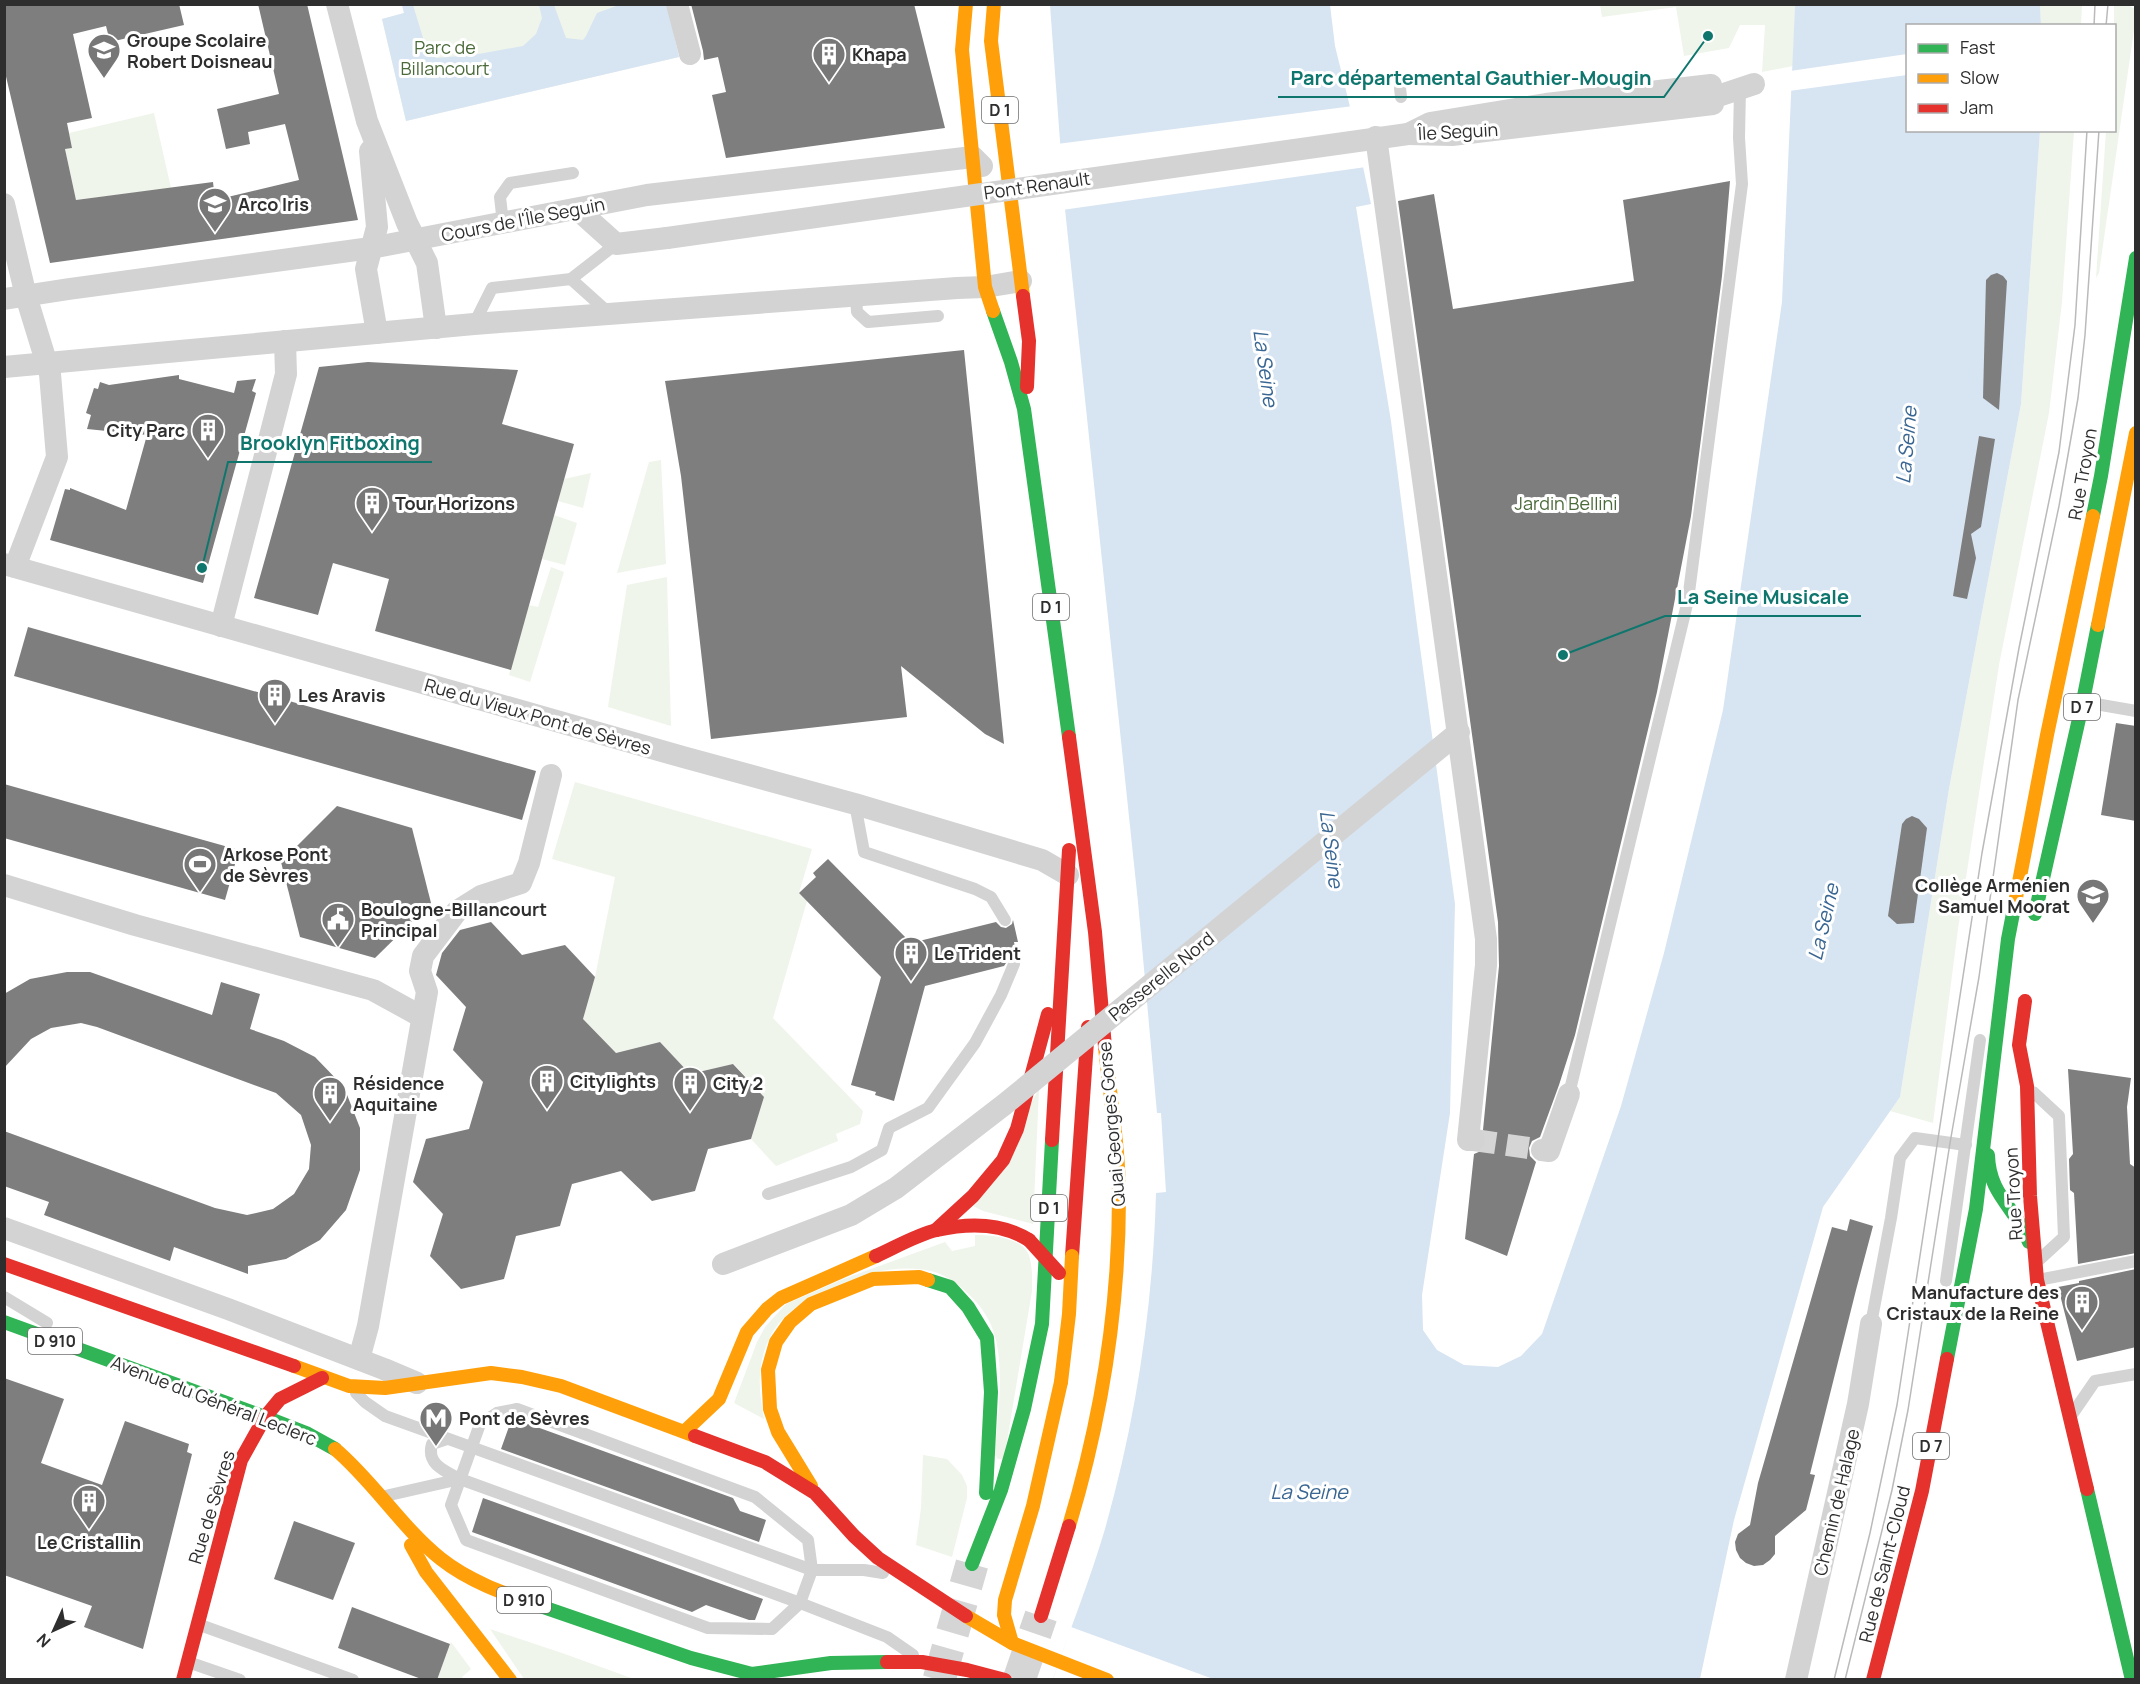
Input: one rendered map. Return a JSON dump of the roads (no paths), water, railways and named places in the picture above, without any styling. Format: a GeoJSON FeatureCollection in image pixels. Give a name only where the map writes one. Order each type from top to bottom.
{"type":"FeatureCollection","features":[{"type":"Feature","properties":{"kind":"main road","name":"Quai Georges Gorse"},"geometry":{"type":"LineString","coordinates":[[966,4],[962,50],[985,287],[1011,362],[1024,409],[1095,932],[1119,1196],[1116,1284],[1104,1379],[1074,1514],[1041,1616]]}},
{"type":"Feature","properties":{"kind":"main road","name":"Quai Georges Gorse"},"geometry":{"type":"LineString","coordinates":[[994,4],[992,41],[1029,341],[1029,370],[1024,409]]}},
{"type":"Feature","properties":{"kind":"main road","name":"Rue Troyon"},"geometry":{"type":"LineString","coordinates":[[2033,923],[2101,476],[2133,291],[2136,258]]}},
{"type":"Feature","properties":{"kind":"main road","name":"Rue Troyon"},"geometry":{"type":"LineString","coordinates":[[1976,1209],[2008,939],[2136,433]]}},
{"type":"Feature","properties":{"kind":"main road","name":"Quai Georges Gorse"},"geometry":{"type":"LineString","coordinates":[[972,1564],[985,1535],[1024,1409],[1042,1324],[1070,842],[1077,804]]}},
{"type":"Feature","properties":{"kind":"main road","name":"D 1"},"geometry":{"type":"LineString","coordinates":[[1012,1643],[1004,1615],[1005,1600],[1033,1506],[1061,1382],[1069,1314],[1095,932]]}},
{"type":"Feature","properties":{"kind":"main road"},"geometry":{"type":"LineString","coordinates":[[936,1230],[973,1196],[1002,1160],[1017,1130],[1044,1025],[1063,965]]}},
{"type":"Feature","properties":{"kind":"main road","name":"Rue Troyon"},"geometry":{"type":"LineString","coordinates":[[2026,990],[2019,1045],[2027,1086],[2030,1196],[2037,1280],[2132,1680]]}},
{"type":"Feature","properties":{"kind":"main road"},"geometry":{"type":"LineString","coordinates":[[1987,1121],[1989,1169],[1994,1188],[2026,1232],[2035,1264]]}},
{"type":"Feature","properties":{"kind":"main road"},"geometry":{"type":"LineString","coordinates":[[1976,1209],[1985,1200],[2003,1203],[2014,1213]]}},
{"type":"Feature","properties":{"kind":"main road","name":"Rue de Saint-Cloud"},"geometry":{"type":"LineString","coordinates":[[1873,1680],[1922,1491],[1976,1209]]}},
{"type":"Feature","properties":{"kind":"main road"},"geometry":{"type":"LineString","coordinates":[[685,1431],[719,1399],[747,1332],[767,1309],[781,1298],[936,1230],[984,1225],[1016,1232],[1029,1240],[1059,1273],[1075,1295],[1082,1312]]}},
{"type":"Feature","properties":{"kind":"main road"},"geometry":{"type":"LineString","coordinates":[[4,1264],[349,1386],[385,1388],[492,1373],[561,1386],[765,1462],[815,1493]]}},
{"type":"Feature","properties":{"kind":"main road"},"geometry":{"type":"LineString","coordinates":[[985,1535],[990,1392],[987,1338],[968,1307],[950,1287],[919,1277],[873,1279],[812,1304],[790,1322],[776,1342],[768,1370],[768,1394],[773,1422],[815,1493],[878,1558],[977,1624],[1049,1659],[1107,1680]]}},
{"type":"Feature","properties":{"kind":"main road","name":"Avenue du Général Leclerc"},"geometry":{"type":"LineString","coordinates":[[4,1322],[306,1433],[330,1445],[353,1464],[404,1522],[440,1558],[460,1572],[482,1584],[691,1659],[746,1677],[831,1663],[922,1662],[1001,1679]]}},
{"type":"Feature","properties":{"kind":"main road"},"geometry":{"type":"LineString","coordinates":[[1093,1346],[1097,1382],[1094,1429]]}},
{"type":"Feature","properties":{"kind":"main road","name":"Rue de Sèvres"},"geometry":{"type":"LineString","coordinates":[[183,1680],[238,1468],[265,1417],[280,1399],[322,1378]]}},
{"type":"Feature","properties":{"kind":"main road"},"geometry":{"type":"LineString","coordinates":[[384,1497],[426,1572],[510,1680]]}},
{"type":"Feature","properties":{"kind":"street"},"geometry":{"type":"LineString","coordinates":[[337,4],[367,121],[406,223],[427,263],[436,328]]}},
{"type":"Feature","properties":{"kind":"street"},"geometry":{"type":"LineString","coordinates":[[677,4],[690,54]]}},
{"type":"Feature","properties":{"kind":"street","name":"Île Seguin"},"geometry":{"type":"LineString","coordinates":[[1408,134],[1430,123],[1557,102],[1711,85],[1712,98],[1747,86]]}},
{"type":"Feature","properties":{"kind":"street"},"geometry":{"type":"LineString","coordinates":[[367,121],[377,227],[366,269],[377,333]]}},
{"type":"Feature","properties":{"kind":"street","name":"Pont Renault"},"geometry":{"type":"LineString","coordinates":[[616,244],[1408,134]]}},
{"type":"Feature","properties":{"kind":"street"},"geometry":{"type":"LineString","coordinates":[[1376,137],[1486,939],[1468,1140],[1474,1140]]}},
{"type":"Feature","properties":{"kind":"street"},"geometry":{"type":"LineString","coordinates":[[973,157],[998,182],[1012,215]]}},
{"type":"Feature","properties":{"kind":"street","name":"Cours de l'Île Seguin"},"geometry":{"type":"LineString","coordinates":[[15,298],[277,259],[371,248],[647,195],[973,157]]}},
{"type":"Feature","properties":{"kind":"street"},"geometry":{"type":"LineString","coordinates":[[4,204],[15,298],[50,374],[57,457],[10,566]]}},
{"type":"Feature","properties":{"kind":"street"},"geometry":{"type":"LineString","coordinates":[[577,209],[616,244]]}},
{"type":"Feature","properties":{"kind":"street"},"geometry":{"type":"LineString","coordinates":[[4,367],[474,324],[985,287],[1021,281]]}},
{"type":"Feature","properties":{"kind":"street"},"geometry":{"type":"LineString","coordinates":[[220,626],[286,374],[285,341]]}},
{"type":"Feature","properties":{"kind":"street","name":"Rue du Vieux Pont de Sèvres"},"geometry":{"type":"LineString","coordinates":[[10,566],[855,804],[1042,860],[1068,875]]}},
{"type":"Feature","properties":{"kind":"street","name":"Passerelle Nord"},"geometry":{"type":"LineString","coordinates":[[723,1264],[851,1215],[896,1188],[1005,1104],[1459,732]]}},
{"type":"Feature","properties":{"kind":"street"},"geometry":{"type":"LineString","coordinates":[[359,1359],[368,1326],[427,992],[420,971],[423,956],[457,910],[482,896],[521,883],[529,863],[551,775]]}},
{"type":"Feature","properties":{"kind":"street"},"geometry":{"type":"LineString","coordinates":[[4,885],[135,925],[373,990],[422,1017]]}},
{"type":"Feature","properties":{"kind":"street"},"geometry":{"type":"LineString","coordinates":[[1542,1149],[1550,1151],[1569,1094]]}},
{"type":"Feature","properties":{"kind":"street"},"geometry":{"type":"LineString","coordinates":[[4,1228],[186,1293],[418,1384]]}},
{"type":"Feature","properties":{"kind":"street","name":"Chemin de Halage"},"geometry":{"type":"LineString","coordinates":[[1796,1680],[1858,1404],[1871,1324]]}},
{"type":"Feature","properties":{"kind":"lane"},"geometry":{"type":"LineString","coordinates":[[1569,1094],[1688,600],[1742,184],[1739,138],[1747,86]]}},
{"type":"Feature","properties":{"kind":"lane"},"geometry":{"type":"LineString","coordinates":[[503,223],[500,197],[510,183],[573,173]]}},
{"type":"Feature","properties":{"kind":"lane"},"geometry":{"type":"LineString","coordinates":[[474,324],[492,288],[571,279],[616,244]]}},
{"type":"Feature","properties":{"kind":"lane"},"geometry":{"type":"LineString","coordinates":[[571,279],[611,315]]}},
{"type":"Feature","properties":{"kind":"lane"},"geometry":{"type":"LineString","coordinates":[[856,296],[857,312],[868,322],[938,316]]}},
{"type":"Feature","properties":{"kind":"lane"},"geometry":{"type":"LineString","coordinates":[[2069,698],[2136,711]]}},
{"type":"Feature","properties":{"kind":"lane"},"geometry":{"type":"LineString","coordinates":[[855,804],[864,852],[975,888],[991,897],[1005,920]]}},
{"type":"Feature","properties":{"kind":"lane"},"geometry":{"type":"LineString","coordinates":[[768,1194],[851,1167],[872,1156],[882,1150],[889,1128],[928,1108],[975,1043],[1001,995],[1014,964]]}},
{"type":"Feature","properties":{"kind":"lane"},"geometry":{"type":"LineString","coordinates":[[1956,1307],[1945,1289],[1966,1145],[1985,1020],[2002,1002]]}},
{"type":"Feature","properties":{"kind":"lane"},"geometry":{"type":"LineString","coordinates":[[2027,1086],[2059,1116],[2064,1237],[2035,1264]]}},
{"type":"Feature","properties":{"kind":"lane"},"geometry":{"type":"LineString","coordinates":[[1871,1324],[1900,1158],[1915,1138],[1966,1145]]}},
{"type":"Feature","properties":{"kind":"lane"},"geometry":{"type":"LineString","coordinates":[[2037,1280],[2136,1261]]}},
{"type":"Feature","properties":{"kind":"lane"},"geometry":{"type":"LineString","coordinates":[[4,1297],[103,1358]]}},
{"type":"Feature","properties":{"kind":"lane"},"geometry":{"type":"LineString","coordinates":[[2070,1419],[2095,1381],[2136,1374]]}},
{"type":"Feature","properties":{"kind":"lane"},"geometry":{"type":"LineString","coordinates":[[349,1386],[365,1402],[386,1416],[812,1570],[864,1570],[905,1577]]}},
{"type":"Feature","properties":{"kind":"lane"},"geometry":{"type":"LineString","coordinates":[[517,1409],[755,1497],[808,1540],[812,1570],[800,1603],[772,1629],[708,1628],[466,1540],[451,1505],[460,1479],[480,1424],[497,1413],[517,1409]]}},
{"type":"Feature","properties":{"kind":"lane"},"geometry":{"type":"LineString","coordinates":[[447,1439],[432,1444],[431,1459],[443,1470],[460,1479],[888,1637],[922,1662]]}},
{"type":"Feature","properties":{"kind":"lane"},"geometry":{"type":"LineString","coordinates":[[384,1497],[460,1479]]}},
{"type":"Feature","properties":{"kind":"lane"},"geometry":{"type":"LineString","coordinates":[[196,1624],[353,1680]]}},
{"type":"Feature","properties":{"kind":"lane"},"geometry":{"type":"LineString","coordinates":[[187,1661],[240,1680]]}},
{"type":"Feature","properties":{"kind":"water","name":"Parc de Billancourt"},"geometry":{"type":"Polygon","coordinates":[[[402,5],[413,5],[427,51],[436,58],[473,55],[523,46],[536,34],[542,18],[539,5],[554,5],[566,38],[583,40],[597,13],[619,5],[667,5],[679,57],[406,121],[382,19],[404,13],[402,5]]]}},
{"type":"Feature","properties":{"kind":"water","name":"La Seine"},"geometry":{"type":"Polygon","coordinates":[[[1050,5],[1330,5],[1335,46],[1371,204],[1356,207],[1391,421],[1455,904],[1450,1113],[1422,1295],[1423,1330],[1437,1350],[1464,1365],[1498,1367],[1521,1356],[1542,1334],[1621,1106],[1664,953],[1723,710],[1782,302],[1795,5],[2040,5],[2041,24],[1906,24],[1906,132],[2040,132],[2021,404],[1949,789],[1900,1097],[1823,1207],[1734,1520],[1700,1679],[1053,1679],[1105,1529],[1126,1446],[1147,1320],[1156,1193],[1166,1192],[1161,1113],[1157,1113],[1138,902],[1065,209],[1050,5]]]}},
{"type":"Feature","properties":{"kind":"tunnel"},"geometry":{"type":"LineString","coordinates":[[1474,1140],[1542,1150]]}},
{"type":"Feature","properties":{"kind":"tunnel"},"geometry":{"type":"LineString","coordinates":[[939,1680],[972,1564]]}},
{"type":"Feature","properties":{"kind":"tunnel"},"geometry":{"type":"LineString","coordinates":[[1019,1680],[1041,1616]]}},
{"type":"Feature","properties":{"kind":"tram line"},"geometry":{"type":"LineString","coordinates":[[2094,24],[2095,4]]}},
{"type":"Feature","properties":{"kind":"tram line"},"geometry":{"type":"LineString","coordinates":[[2106,24],[2108,4]]}},
{"type":"Feature","properties":{"kind":"tram line"},"geometry":{"type":"LineString","coordinates":[[1834,1680],[1870,1533],[1897,1405],[1982,853],[2019,648],[2059,452],[2075,325],[2087,132]]}},
{"type":"Feature","properties":{"kind":"tram line"},"geometry":{"type":"LineString","coordinates":[[1845,1680],[1892,1490],[1908,1410],[1979,977],[2018,700],[2059,506],[2078,398],[2085,335],[2099,132]]}},
{"type":"Feature","properties":{"kind":"place","name":"Parc départemental Gauthier-Mougin"},"geometry":{"type":"Point","coordinates":[1708,36]}},
{"type":"Feature","properties":{"kind":"place","name":"Groupe Scolaire Robert Doisneau"},"geometry":{"type":"Point","coordinates":[104,79]}},
{"type":"Feature","properties":{"kind":"place","name":"Khapa"},"geometry":{"type":"Point","coordinates":[829,83]}},
{"type":"Feature","properties":{"kind":"place","name":"Arco Iris"},"geometry":{"type":"Point","coordinates":[215,233]}},
{"type":"Feature","properties":{"kind":"place","name":"City Parc"},"geometry":{"type":"Point","coordinates":[208,459]}},
{"type":"Feature","properties":{"kind":"place","name":"Tour Horizons"},"geometry":{"type":"Point","coordinates":[372,532]}},
{"type":"Feature","properties":{"kind":"place","name":"Brooklyn Fitboxing"},"geometry":{"type":"Point","coordinates":[202,568]}},
{"type":"Feature","properties":{"kind":"place","name":"La Seine Musicale"},"geometry":{"type":"Point","coordinates":[1563,655]}},
{"type":"Feature","properties":{"kind":"place","name":"Les Aravis"},"geometry":{"type":"Point","coordinates":[275,724]}},
{"type":"Feature","properties":{"kind":"place","name":"Arkose Pont de Sèvres"},"geometry":{"type":"Point","coordinates":[200,893]}},
{"type":"Feature","properties":{"kind":"place","name":"Collège Arménien Samuel Moorat"},"geometry":{"type":"Point","coordinates":[2093,924]}},
{"type":"Feature","properties":{"kind":"place","name":"Boulogne-Billancourt Principal"},"geometry":{"type":"Point","coordinates":[338,948]}},
{"type":"Feature","properties":{"kind":"place","name":"Le Trident"},"geometry":{"type":"Point","coordinates":[911,982]}},
{"type":"Feature","properties":{"kind":"place","name":"Citylights"},"geometry":{"type":"Point","coordinates":[547,1110]}},
{"type":"Feature","properties":{"kind":"place","name":"City 2"},"geometry":{"type":"Point","coordinates":[690,1112]}},
{"type":"Feature","properties":{"kind":"place","name":"Résidence Aquitaine"},"geometry":{"type":"Point","coordinates":[330,1122]}},
{"type":"Feature","properties":{"kind":"place","name":"Manufacture des Cristaux de la Reine"},"geometry":{"type":"Point","coordinates":[2082,1331]}},
{"type":"Feature","properties":{"kind":"place","name":"Pont de Sèvres"},"geometry":{"type":"Point","coordinates":[436,1447]}},
{"type":"Feature","properties":{"kind":"place","name":"Le Cristallin"},"geometry":{"type":"Point","coordinates":[89,1530]}},
{"type":"Feature","properties":{"kind":"park label","name":"Jardin Bellini"},"geometry":{"type":"Point","coordinates":[1566,503]}}]}
